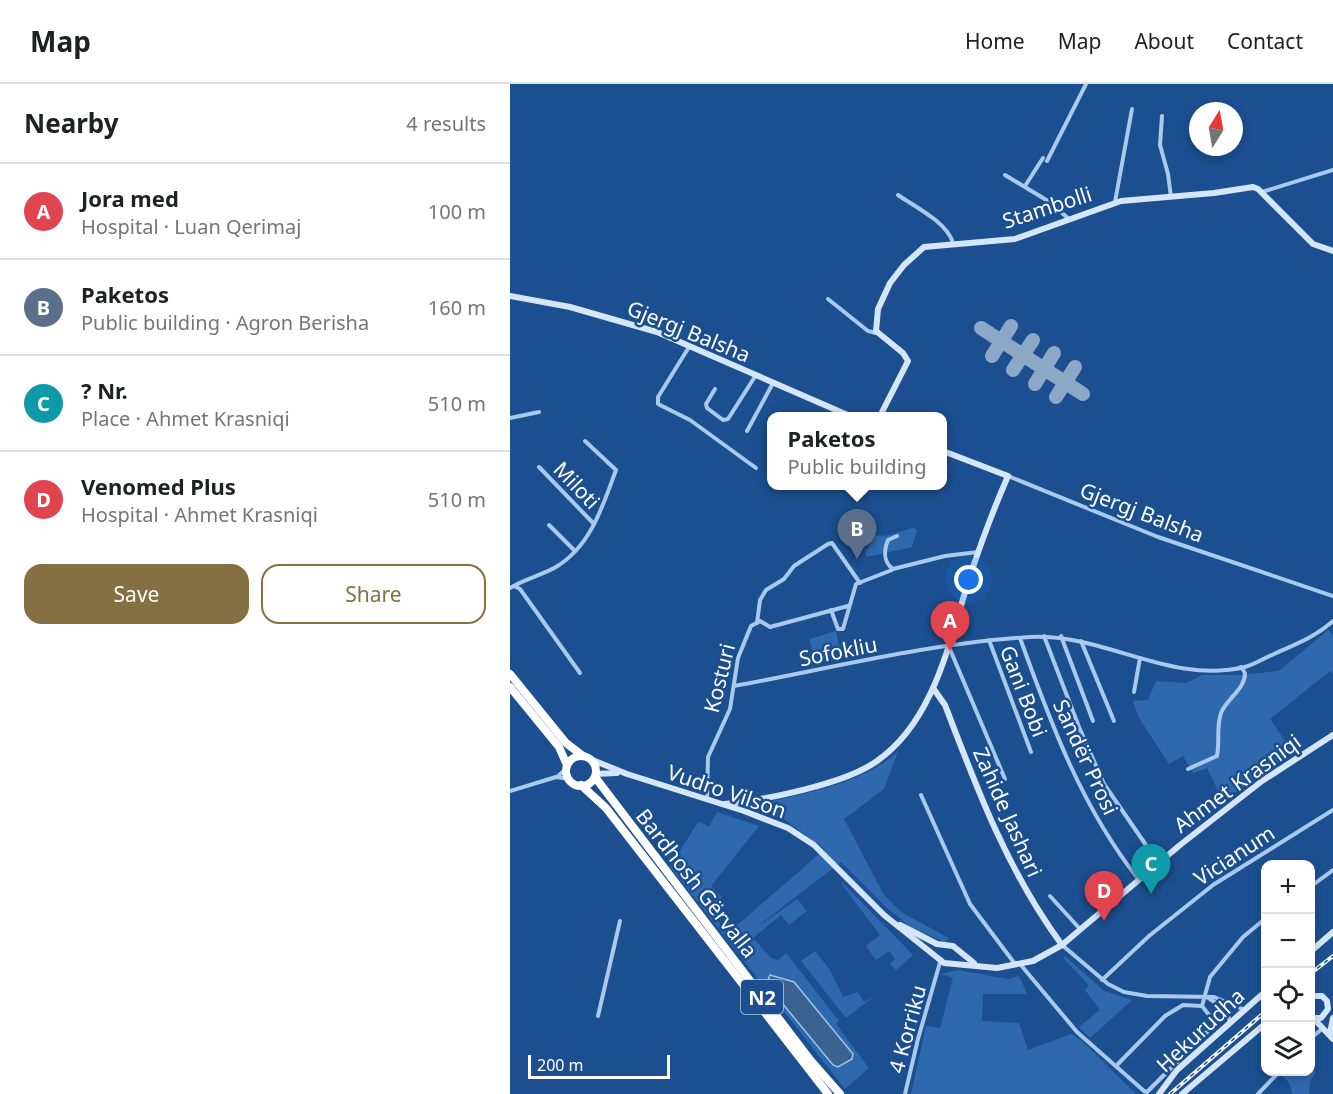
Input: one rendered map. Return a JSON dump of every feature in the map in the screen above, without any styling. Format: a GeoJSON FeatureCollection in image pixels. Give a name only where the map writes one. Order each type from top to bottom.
{"type":"FeatureCollection","features":[{"type":"Feature","properties":{"kind":"highway","name":"N2"},"geometry":{"type":"LineString","coordinates":[[510,674],[566,742],[595,766],[595,776]]}},
{"type":"Feature","properties":{"kind":"highway"},"geometry":{"type":"LineString","coordinates":[[510,687],[559,747],[569,779]]}},
{"type":"Feature","properties":{"kind":"highway"},"geometry":{"type":"LineString","coordinates":[[567,767],[574,758],[586,758]]}},
{"type":"Feature","properties":{"kind":"highway"},"geometry":{"type":"LineString","coordinates":[[581,785],[589,783],[595,776]]}},
{"type":"Feature","properties":{"kind":"highway","name":"Bardhosh Gërvalla"},"geometry":{"type":"LineString","coordinates":[[595,776],[804,1052],[840,1094]]}},
{"type":"Feature","properties":{"kind":"highway","name":"N2"},"geometry":{"type":"LineString","coordinates":[[569,779],[581,785]]}},
{"type":"Feature","properties":{"kind":"highway","name":"Bardhosh Gërvalla"},"geometry":{"type":"LineString","coordinates":[[581,785],[606,808],[828,1094]]}},
{"type":"Feature","properties":{"kind":"street"},"geometry":{"type":"LineString","coordinates":[[1025,186],[1045,159],[1086,84]]}},
{"type":"Feature","properties":{"kind":"street","name":"Stambolli"},"geometry":{"type":"LineString","coordinates":[[1115,202],[1132,109]]}},
{"type":"Feature","properties":{"kind":"street"},"geometry":{"type":"LineString","coordinates":[[1162,116],[1160,145],[1168,174],[1171,197]]}},
{"type":"Feature","properties":{"kind":"street"},"geometry":{"type":"LineString","coordinates":[[1333,170],[1262,192],[1313,244],[1333,251]]}},
{"type":"Feature","properties":{"kind":"street"},"geometry":{"type":"LineString","coordinates":[[1005,175],[1054,205],[1069,219]]}},
{"type":"Feature","properties":{"kind":"street","name":"Stambolli"},"geometry":{"type":"LineString","coordinates":[[877,333],[875,329],[878,309],[900,270],[921,249],[953,243],[1016,239],[1115,202],[1253,187],[1262,192]]}},
{"type":"Feature","properties":{"kind":"street"},"geometry":{"type":"LineString","coordinates":[[898,195],[936,222],[950,236],[953,243]]}},
{"type":"Feature","properties":{"kind":"street","name":"Gjergj Balsha"},"geometry":{"type":"LineString","coordinates":[[510,296],[598,314],[657,332],[840,412]]}},
{"type":"Feature","properties":{"kind":"street"},"geometry":{"type":"LineString","coordinates":[[828,299],[868,332],[877,333],[903,353],[908,361],[882,412]]}},
{"type":"Feature","properties":{"kind":"street"},"geometry":{"type":"LineString","coordinates":[[689,346],[658,397],[658,404],[690,420],[756,468]]}},
{"type":"Feature","properties":{"kind":"street"},"geometry":{"type":"LineString","coordinates":[[715,389],[706,408],[723,420],[732,415],[756,375]]}},
{"type":"Feature","properties":{"kind":"street"},"geometry":{"type":"LineString","coordinates":[[747,431],[774,383]]}},
{"type":"Feature","properties":{"kind":"street"},"geometry":{"type":"LineString","coordinates":[[510,418],[539,412]]}},
{"type":"Feature","properties":{"kind":"street"},"geometry":{"type":"LineString","coordinates":[[512,587],[559,565],[574,550],[604,508],[607,490],[616,470],[585,441]]}},
{"type":"Feature","properties":{"kind":"street","name":"Gjergj Balsha"},"geometry":{"type":"LineString","coordinates":[[947,453],[1158,537],[1333,596]]}},
{"type":"Feature","properties":{"kind":"street","name":"Miloti"},"geometry":{"type":"LineString","coordinates":[[539,467],[594,524]]}},
{"type":"Feature","properties":{"kind":"street"},"geometry":{"type":"LineString","coordinates":[[722,804],[813,786],[868,767],[881,759],[901,737],[919,714],[933,688],[978,552],[1008,476]]}},
{"type":"Feature","properties":{"kind":"street"},"geometry":{"type":"LineString","coordinates":[[549,525],[574,550]]}},
{"type":"Feature","properties":{"kind":"street"},"geometry":{"type":"LineString","coordinates":[[893,570],[887,564],[885,553],[888,540],[897,536]]}},
{"type":"Feature","properties":{"kind":"street"},"geometry":{"type":"LineString","coordinates":[[757,623],[760,600],[766,590],[783,579],[794,566],[828,544],[832,543],[838,547],[860,583]]}},
{"type":"Feature","properties":{"kind":"street"},"geometry":{"type":"LineString","coordinates":[[831,610],[840,630],[846,624],[848,606],[854,588],[860,583],[893,570],[945,556],[978,552]]}},
{"type":"Feature","properties":{"kind":"street"},"geometry":{"type":"LineString","coordinates":[[512,587],[520,589],[580,674]]}},
{"type":"Feature","properties":{"kind":"street","name":"Kosturi"},"geometry":{"type":"LineString","coordinates":[[707,800],[708,757],[730,709],[742,644],[751,626],[760,621],[770,627],[848,606]]}},
{"type":"Feature","properties":{"kind":"street","name":"Sofokliu"},"geometry":{"type":"LineString","coordinates":[[734,686],[948,644],[1044,636],[1081,640],[1140,658],[1195,670],[1241,667],[1312,637],[1333,621]]}},
{"type":"Feature","properties":{"kind":"street"},"geometry":{"type":"LineString","coordinates":[[1044,636],[1100,776],[1118,808],[1159,864]]}},
{"type":"Feature","properties":{"kind":"street"},"geometry":{"type":"LineString","coordinates":[[1060,636],[1093,721]]}},
{"type":"Feature","properties":{"kind":"street","name":"Sandër Prosi"},"geometry":{"type":"LineString","coordinates":[[1020,638],[1063,752],[1079,786],[1110,841],[1139,880]]}},
{"type":"Feature","properties":{"kind":"street","name":"Gani Bobi"},"geometry":{"type":"LineString","coordinates":[[989,640],[1031,752]]}},
{"type":"Feature","properties":{"kind":"street"},"geometry":{"type":"LineString","coordinates":[[1081,640],[1114,722]]}},
{"type":"Feature","properties":{"kind":"street"},"geometry":{"type":"LineString","coordinates":[[948,644],[1005,779]]}},
{"type":"Feature","properties":{"kind":"street"},"geometry":{"type":"LineString","coordinates":[[1134,692],[1140,658]]}},
{"type":"Feature","properties":{"kind":"street"},"geometry":{"type":"LineString","coordinates":[[1188,769],[1217,756],[1219,720],[1226,704],[1245,680],[1245,673],[1241,667]]}},
{"type":"Feature","properties":{"kind":"street","name":"Zahide Jashari"},"geometry":{"type":"LineString","coordinates":[[933,688],[945,705],[993,826],[1016,876],[1062,945]]}},
{"type":"Feature","properties":{"kind":"street","name":"Ahmet Krasniqi"},"geometry":{"type":"LineString","coordinates":[[941,959],[952,964],[997,968],[1018,965],[1043,956],[1062,945],[1262,782],[1333,735]]}},
{"type":"Feature","properties":{"kind":"street"},"geometry":{"type":"LineString","coordinates":[[586,758],[627,774]]}},
{"type":"Feature","properties":{"kind":"street"},"geometry":{"type":"LineString","coordinates":[[556,777],[567,767]]}},
{"type":"Feature","properties":{"kind":"street"},"geometry":{"type":"LineString","coordinates":[[595,776],[611,772],[627,774]]}},
{"type":"Feature","properties":{"kind":"street","name":"Vudro Vilson"},"geometry":{"type":"LineString","coordinates":[[627,774],[775,822],[801,836],[825,854],[919,945],[941,959]]}},
{"type":"Feature","properties":{"kind":"street"},"geometry":{"type":"LineString","coordinates":[[510,790],[556,777],[569,779]]}},
{"type":"Feature","properties":{"kind":"street"},"geometry":{"type":"LineString","coordinates":[[921,795],[970,904],[1018,965],[1077,1032],[1147,1092],[1213,1026],[1212,1020],[1202,1006],[1209,977],[1243,937],[1261,922]]}},
{"type":"Feature","properties":{"kind":"street","name":"Vicianum"},"geometry":{"type":"LineString","coordinates":[[1102,980],[1201,893],[1269,848],[1333,810]]}},
{"type":"Feature","properties":{"kind":"street"},"geometry":{"type":"LineString","coordinates":[[1315,885],[1333,870]]}},
{"type":"Feature","properties":{"kind":"street"},"geometry":{"type":"LineString","coordinates":[[1050,896],[1080,929]]}},
{"type":"Feature","properties":{"kind":"street"},"geometry":{"type":"LineString","coordinates":[[598,1016],[620,921]]}},
{"type":"Feature","properties":{"kind":"street","name":"Vudro Vilson"},"geometry":{"type":"LineString","coordinates":[[892,921],[930,942],[946,946]]}},
{"type":"Feature","properties":{"kind":"street"},"geometry":{"type":"LineString","coordinates":[[1315,948],[1333,932]]}},
{"type":"Feature","properties":{"kind":"street"},"geometry":{"type":"LineString","coordinates":[[1062,945],[1102,980],[1124,992],[1147,996],[1204,995],[1221,999],[1245,1010]]}},
{"type":"Feature","properties":{"kind":"street"},"geometry":{"type":"LineString","coordinates":[[941,959],[940,953],[946,946],[952,946],[958,953],[982,967]]}},
{"type":"Feature","properties":{"kind":"street"},"geometry":{"type":"LineString","coordinates":[[952,964],[958,953]]}},
{"type":"Feature","properties":{"kind":"street","name":"4 Korriku"},"geometry":{"type":"LineString","coordinates":[[905,1094],[941,959]]}},
{"type":"Feature","properties":{"kind":"street","name":"4 Korriku"},"geometry":{"type":"LineString","coordinates":[[938,971],[952,964]]}},
{"type":"Feature","properties":{"kind":"street"},"geometry":{"type":"LineString","coordinates":[[1315,996],[1333,993]]}},
{"type":"Feature","properties":{"kind":"street"},"geometry":{"type":"LineString","coordinates":[[1204,995],[1226,1010],[1230,1022]]}},
{"type":"Feature","properties":{"kind":"street","name":"Hekurudha"},"geometry":{"type":"LineString","coordinates":[[1159,1094],[1177,1070],[1261,996]]}},
{"type":"Feature","properties":{"kind":"street"},"geometry":{"type":"LineString","coordinates":[[1322,996],[1327,1001],[1332,1036]]}},
{"type":"Feature","properties":{"kind":"street"},"geometry":{"type":"LineString","coordinates":[[1315,1019],[1321,1018],[1333,1002]]}},
{"type":"Feature","properties":{"kind":"street"},"geometry":{"type":"LineString","coordinates":[[1116,1066],[1166,1016],[1183,1005],[1202,1006]]}},
{"type":"Feature","properties":{"kind":"street"},"geometry":{"type":"LineString","coordinates":[[1332,1036],[1333,1018]]}},
{"type":"Feature","properties":{"kind":"street"},"geometry":{"type":"LineString","coordinates":[[1315,1021],[1332,1036]]}},
{"type":"Feature","properties":{"kind":"street","name":"Hekurudha"},"geometry":{"type":"LineString","coordinates":[[1182,1094],[1261,1027]]}},
{"type":"Feature","properties":{"kind":"street"},"geometry":{"type":"LineString","coordinates":[[1315,1036],[1324,1027]]}},
{"type":"Feature","properties":{"kind":"street"},"geometry":{"type":"LineString","coordinates":[[1258,1094],[1274,1076]]}},
{"type":"Feature","properties":{"kind":"shaded area"},"geometry":{"type":"Polygon","coordinates":[[[913,528],[917,530],[912,547],[867,557],[865,553],[875,535],[885,536],[913,528]]]}},
{"type":"Feature","properties":{"kind":"shaded area"},"geometry":{"type":"Polygon","coordinates":[[[1328,630],[1333,635],[1333,674],[1330,671],[1270,719],[1293,752],[1223,801],[1207,768],[1193,773],[1183,756],[1169,764],[1139,718],[1133,701],[1148,700],[1156,681],[1186,683],[1202,675],[1238,675],[1279,671],[1328,630]]]}},
{"type":"Feature","properties":{"kind":"shaded area"},"geometry":{"type":"Polygon","coordinates":[[[836,631],[839,647],[814,655],[809,639],[836,631]]]}},
{"type":"Feature","properties":{"kind":"shaded area"},"geometry":{"type":"Polygon","coordinates":[[[898,752],[884,789],[844,819],[884,895],[901,912],[949,938],[945,942],[912,928],[887,908],[841,862],[753,930],[797,899],[807,911],[789,925],[781,915],[753,938],[771,958],[778,960],[786,953],[839,1021],[836,1024],[869,1068],[845,1089],[670,867],[698,822],[709,826],[717,812],[759,826],[711,886],[722,898],[709,911],[728,933],[825,849],[785,820],[747,807],[846,781],[882,764],[898,752]]]}},
{"type":"Feature","properties":{"kind":"shaded area"},"geometry":{"type":"Polygon","coordinates":[[[842,882],[913,955],[896,970],[890,964],[895,959],[889,951],[876,960],[866,946],[880,935],[842,882]]]}},
{"type":"Feature","properties":{"kind":"shaded area"},"geometry":{"type":"Polygon","coordinates":[[[815,951],[830,970],[843,997],[858,992],[864,1002],[878,993],[846,1018],[801,961],[815,951]]]}},
{"type":"Feature","properties":{"kind":"shaded area"},"geometry":{"type":"Polygon","coordinates":[[[1065,956],[1104,991],[1132,1000],[1090,1038],[1079,1027],[1100,1010],[1085,990],[1089,985],[1063,958],[1065,956]]]}},
{"type":"Feature","properties":{"kind":"shaded area"},"geometry":{"type":"Polygon","coordinates":[[[958,970],[1008,979],[1019,976],[1027,994],[983,994],[982,1021],[1019,1023],[1028,1050],[1071,1034],[1082,1041],[1136,1094],[911,1094],[926,1026],[940,1028],[953,978],[941,974],[958,970]]]}},
{"type":"Feature","properties":{"kind":"shaded area"},"geometry":{"type":"Polygon","coordinates":[[[770,975],[794,982],[853,1054],[852,1059],[838,1067],[833,1065],[782,1003],[768,980],[770,975]]]}},
{"type":"Feature","properties":{"kind":"shaded area"},"geometry":{"type":"Polygon","coordinates":[[[1283,1076],[1313,1076],[1310,1081],[1309,1094],[1292,1094],[1290,1084],[1283,1076]]]}},
{"type":"Feature","properties":{"kind":"taxiway"},"geometry":{"type":"LineString","coordinates":[[992,356],[1011,326]]}},
{"type":"Feature","properties":{"kind":"taxiway"},"geometry":{"type":"LineString","coordinates":[[981,328],[1083,394]]}},
{"type":"Feature","properties":{"kind":"taxiway"},"geometry":{"type":"LineString","coordinates":[[1013,370],[1033,340]]}},
{"type":"Feature","properties":{"kind":"taxiway"},"geometry":{"type":"LineString","coordinates":[[1035,384],[1054,353]]}},
{"type":"Feature","properties":{"kind":"taxiway"},"geometry":{"type":"LineString","coordinates":[[1056,397],[1075,367]]}},
{"type":"Feature","properties":{"kind":"railway"},"geometry":{"type":"LineString","coordinates":[[1315,970],[1333,956]]}},
{"type":"Feature","properties":{"kind":"railway"},"geometry":{"type":"LineString","coordinates":[[1170,1094],[1261,1015]]}},
{"type":"Feature","properties":{"kind":"place","name":"Paketos"},"geometry":{"type":"Point","coordinates":[857,559]}},
{"type":"Feature","properties":{"kind":"place","name":"Jora med"},"geometry":{"type":"Point","coordinates":[950,651]}},
{"type":"Feature","properties":{"kind":"place","name":"? Nr."},"geometry":{"type":"Point","coordinates":[1151,894]}},
{"type":"Feature","properties":{"kind":"place","name":"Venomed Plus"},"geometry":{"type":"Point","coordinates":[1104,921]}}]}
